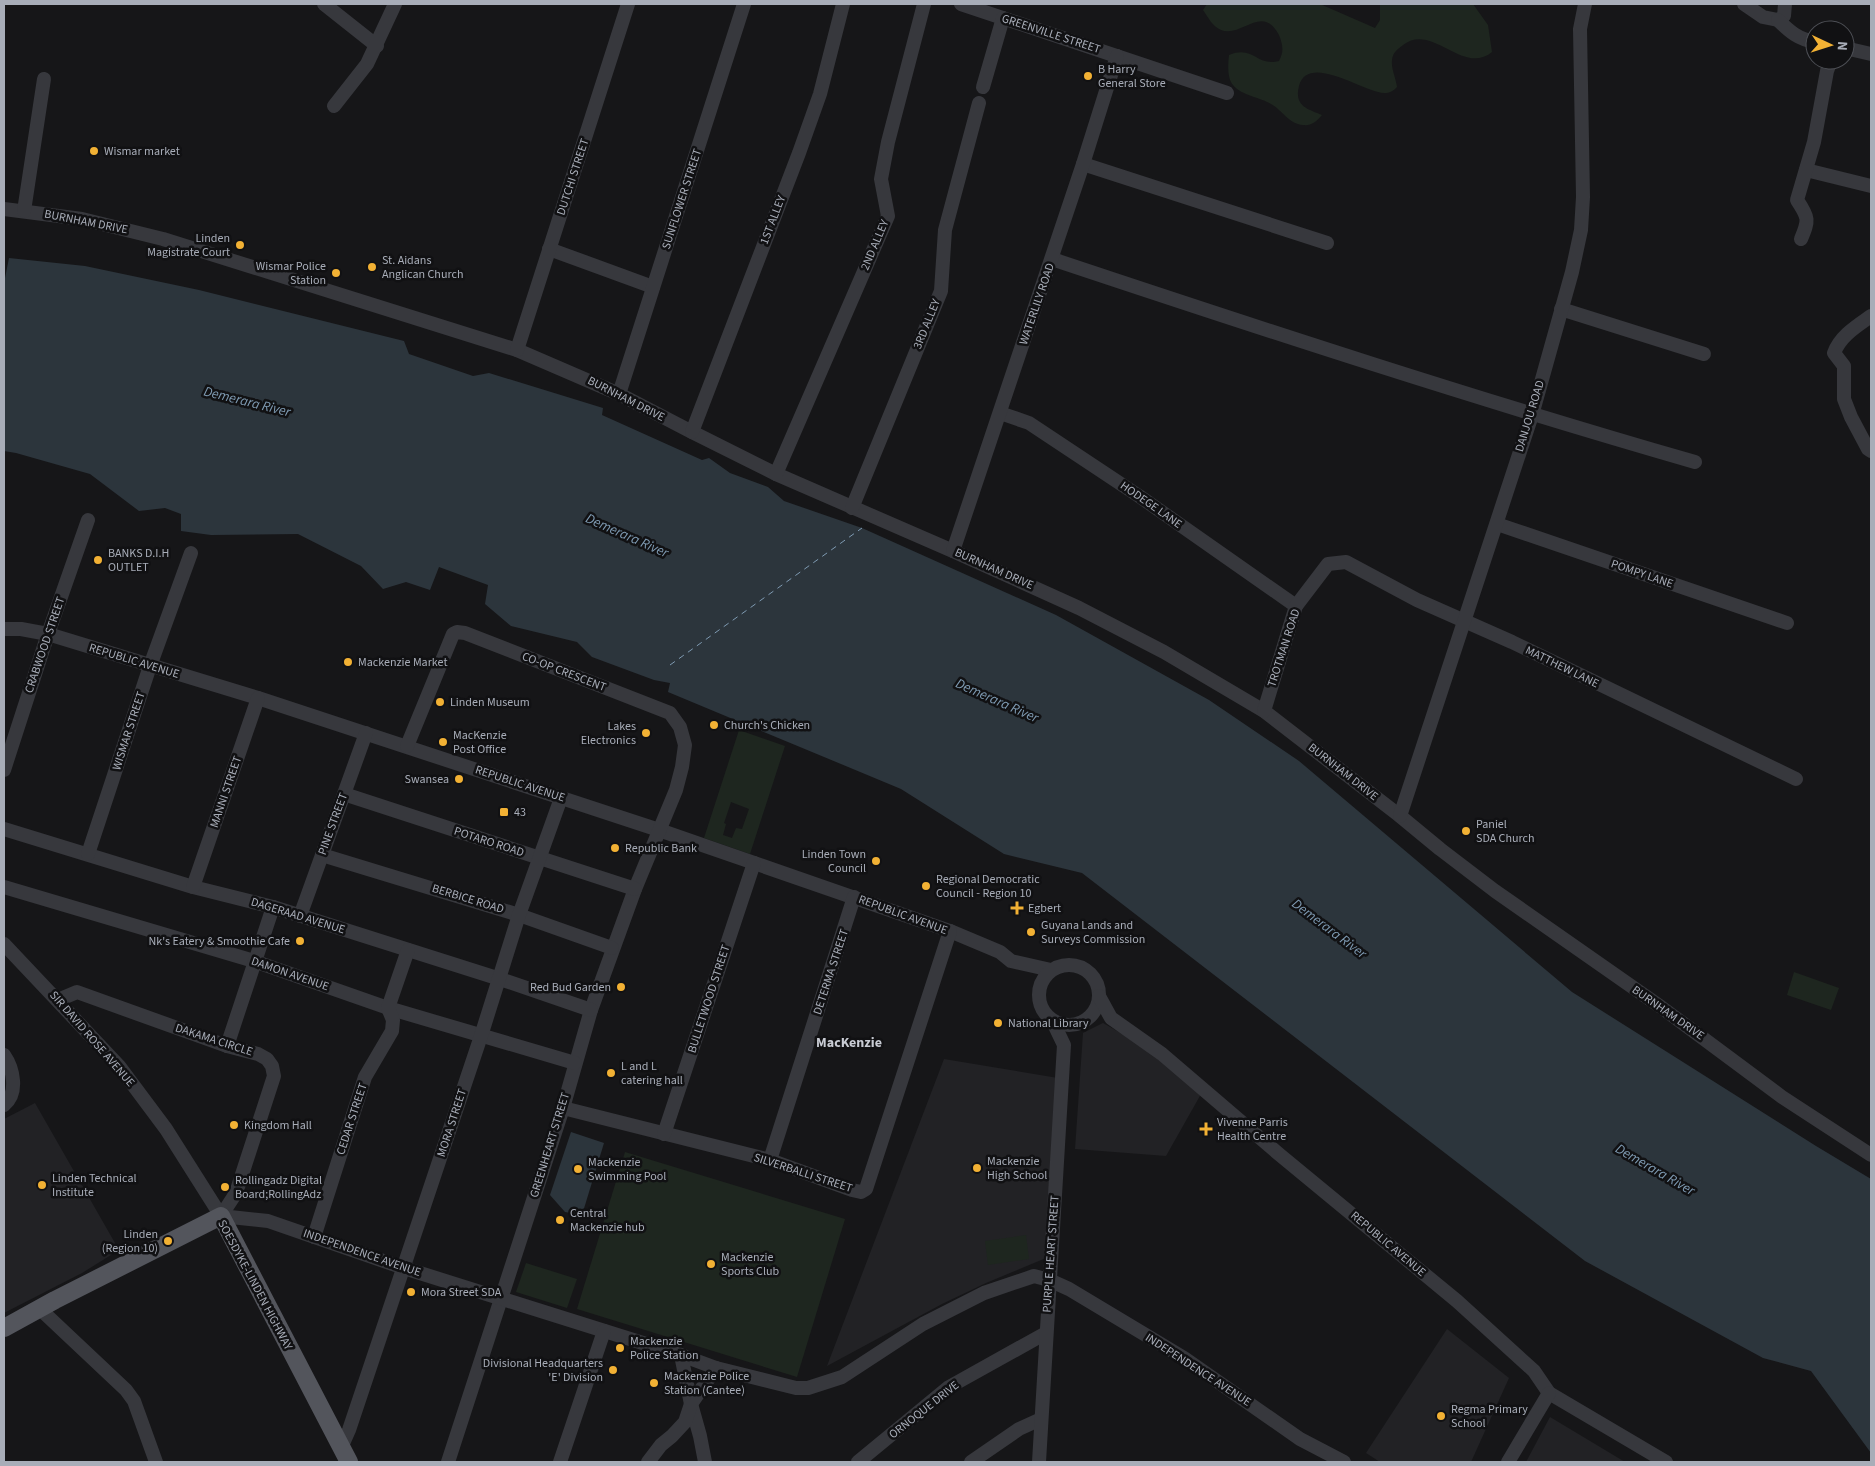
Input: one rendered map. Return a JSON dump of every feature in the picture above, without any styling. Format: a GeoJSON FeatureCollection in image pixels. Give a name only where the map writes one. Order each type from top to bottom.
{"type":"FeatureCollection","features":[{"type":"Feature","properties":{"kind":"main road","name":"SOESDYKE-LINDEN HIGHWAY"},"geometry":{"type":"LineString","coordinates":[[4,1328],[221,1216],[345,1455]]}},
{"type":"Feature","properties":{"kind":"street"},"geometry":{"type":"LineString","coordinates":[[324,4],[377,46]]}},
{"type":"Feature","properties":{"kind":"street"},"geometry":{"type":"LineString","coordinates":[[334,106],[367,64],[395,4]]}},
{"type":"Feature","properties":{"kind":"street","name":"DUTCHI STREET"},"geometry":{"type":"LineString","coordinates":[[517,350],[628,4]]}},
{"type":"Feature","properties":{"kind":"street","name":"SUNFLOWER STREET"},"geometry":{"type":"LineString","coordinates":[[619,394],[744,4]]}},
{"type":"Feature","properties":{"kind":"street","name":"1ST ALLEY"},"geometry":{"type":"LineString","coordinates":[[692,432],[820,94],[843,4]]}},
{"type":"Feature","properties":{"kind":"street","name":"2ND ALLEY"},"geometry":{"type":"LineString","coordinates":[[776,474],[888,216],[881,179],[888,142],[924,4]]}},
{"type":"Feature","properties":{"kind":"street","name":"GREENVILLE STREET"},"geometry":{"type":"LineString","coordinates":[[961,4],[1227,93]]}},
{"type":"Feature","properties":{"kind":"street","name":"DANJOU ROAD"},"geometry":{"type":"LineString","coordinates":[[1400,816],[1532,415],[1581,230],[1583,205],[1580,29],[1585,4]]}},
{"type":"Feature","properties":{"kind":"street"},"geometry":{"type":"LineString","coordinates":[[1744,4],[1763,17],[1778,20],[1793,35],[1805,40]]}},
{"type":"Feature","properties":{"kind":"street"},"geometry":{"type":"LineString","coordinates":[[1778,20],[1784,16],[1785,4]]}},
{"type":"Feature","properties":{"kind":"street"},"geometry":{"type":"LineString","coordinates":[[984,87],[1003,18]]}},
{"type":"Feature","properties":{"kind":"street"},"geometry":{"type":"LineString","coordinates":[[1855,50],[1871,54]]}},
{"type":"Feature","properties":{"kind":"street","name":"WATERLILY ROAD"},"geometry":{"type":"LineString","coordinates":[[953,551],[1052,259],[1117,56]]}},
{"type":"Feature","properties":{"kind":"street"},"geometry":{"type":"LineString","coordinates":[[1802,239],[1808,223],[1797,200],[1814,142],[1827,70]]}},
{"type":"Feature","properties":{"kind":"street"},"geometry":{"type":"LineString","coordinates":[[24,211],[44,79]]}},
{"type":"Feature","properties":{"kind":"street","name":"3RD ALLEY"},"geometry":{"type":"LineString","coordinates":[[852,508],[940,291],[945,230],[979,103]]}},
{"type":"Feature","properties":{"kind":"street"},"geometry":{"type":"LineString","coordinates":[[1083,164],[1327,243]]}},
{"type":"Feature","properties":{"kind":"street"},"geometry":{"type":"LineString","coordinates":[[1806,170],[1871,186]]}},
{"type":"Feature","properties":{"kind":"street","name":"BURNHAM DRIVE"},"geometry":{"type":"LineString","coordinates":[[4,209],[82,219],[163,239],[517,350],[619,394],[776,474],[1079,608],[1155,647],[1264,711],[1495,891],[1661,1007],[1782,1097],[1871,1155]]}},
{"type":"Feature","properties":{"kind":"street"},"geometry":{"type":"LineString","coordinates":[[549,249],[653,287]]}},
{"type":"Feature","properties":{"kind":"street"},"geometry":{"type":"LineString","coordinates":[[1052,259],[1338,354],[1532,415],[1695,462]]}},
{"type":"Feature","properties":{"kind":"street"},"geometry":{"type":"LineString","coordinates":[[1561,309],[1704,354]]}},
{"type":"Feature","properties":{"kind":"street"},"geometry":{"type":"LineString","coordinates":[[1871,316],[1854,328],[1837,345],[1834,353],[1844,366],[1844,399],[1851,417],[1868,449],[1871,451]]}},
{"type":"Feature","properties":{"kind":"street","name":"HODEGE LANE"},"geometry":{"type":"LineString","coordinates":[[1000,413],[1029,422],[1296,606]]}},
{"type":"Feature","properties":{"kind":"street","name":"CRABWOOD STREET"},"geometry":{"type":"LineString","coordinates":[[4,770],[48,634],[88,520]]}},
{"type":"Feature","properties":{"kind":"street","name":"POMPY LANE"},"geometry":{"type":"LineString","coordinates":[[1497,524],[1787,623]]}},
{"type":"Feature","properties":{"kind":"street","name":"WISMAR STREET"},"geometry":{"type":"LineString","coordinates":[[88,854],[150,666],[191,553]]}},
{"type":"Feature","properties":{"kind":"street","name":"MATTHEW LANE"},"geometry":{"type":"LineString","coordinates":[[1328,564],[1346,562],[1417,600],[1512,642],[1796,779]]}},
{"type":"Feature","properties":{"kind":"street","name":"TROTMAN ROAD"},"geometry":{"type":"LineString","coordinates":[[1264,711],[1296,606],[1328,564]]}},
{"type":"Feature","properties":{"kind":"street","name":"REPUBLIC AVENUE"},"geometry":{"type":"LineString","coordinates":[[4,629],[21,629],[48,634],[407,746],[854,897],[950,931],[1000,952],[1011,960],[1051,970]]}},
{"type":"Feature","properties":{"kind":"street","name":"CO-OP CRESCENT"},"geometry":{"type":"LineString","coordinates":[[407,746],[453,634],[457,632],[465,633],[670,713],[680,726],[685,744],[676,790],[659,830]]}},
{"type":"Feature","properties":{"kind":"street","name":"MANNI STREET"},"geometry":{"type":"LineString","coordinates":[[193,887],[258,698]]}},
{"type":"Feature","properties":{"kind":"street","name":"PINE STREET"},"geometry":{"type":"LineString","coordinates":[[300,916],[366,733]]}},
{"type":"Feature","properties":{"kind":"street","name":"POTARO ROAD"},"geometry":{"type":"LineString","coordinates":[[344,794],[635,889]]}},
{"type":"Feature","properties":{"kind":"street","name":"MORA STREET"},"geometry":{"type":"LineString","coordinates":[[345,1455],[349,1430],[500,979],[538,858],[561,798]]}},
{"type":"Feature","properties":{"kind":"street","name":"DAGERAAD AVENUE"},"geometry":{"type":"LineString","coordinates":[[4,829],[193,887],[273,907],[591,1010]]}},
{"type":"Feature","properties":{"kind":"street","name":"GREENHEART STREET"},"geometry":{"type":"LineString","coordinates":[[448,1462],[563,1108],[591,1010],[612,948],[659,830]]}},
{"type":"Feature","properties":{"kind":"street","name":"BERBICE ROAD"},"geometry":{"type":"LineString","coordinates":[[322,854],[519,915],[612,948]]}},
{"type":"Feature","properties":{"kind":"street","name":"BULLETWOOD STREET"},"geometry":{"type":"LineString","coordinates":[[664,1134],[754,863]]}},
{"type":"Feature","properties":{"kind":"street","name":"DAMON AVENUE"},"geometry":{"type":"LineString","coordinates":[[4,887],[254,961],[388,1008],[575,1063]]}},
{"type":"Feature","properties":{"kind":"street","name":"DETERMA STREET"},"geometry":{"type":"LineString","coordinates":[[770,1160],[854,897]]}},
{"type":"Feature","properties":{"kind":"street"},"geometry":{"type":"LineString","coordinates":[[227,1046],[273,907]]}},
{"type":"Feature","properties":{"kind":"street","name":"SILVERBALLI STREET"},"geometry":{"type":"LineString","coordinates":[[563,1108],[770,1160],[862,1192],[866,1189],[950,931]]}},
{"type":"Feature","properties":{"kind":"street","name":"SIR DAVID ROSE AVENUE"},"geometry":{"type":"LineString","coordinates":[[4,944],[58,1000],[124,1074],[166,1130],[221,1216]]}},
{"type":"Feature","properties":{"kind":"street","name":"CEDAR STREET"},"geometry":{"type":"LineString","coordinates":[[314,1237],[365,1077],[392,1031],[393,1020],[388,1008],[408,950]]}},
{"type":"Feature","properties":{"kind":"street"},"geometry":{"type":"LineString","coordinates":[[1028,965],[1039,1002],[1044,1013],[1053,1022],[1070,1026],[1111,1018]]}},
{"type":"Feature","properties":{"kind":"street"},"geometry":{"type":"LineString","coordinates":[[1039,1002],[1038,990],[1042,979],[1051,970],[1061,965],[1072,965],[1083,968],[1092,975],[1097,985],[1099,996],[1094,1013],[1083,1022],[1064,1045]]}},
{"type":"Feature","properties":{"kind":"street","name":"DAKAMA CIRCLE"},"geometry":{"type":"LineString","coordinates":[[58,1000],[78,992],[227,1046],[267,1058],[272,1066],[274,1076],[236,1193],[221,1216]]}},
{"type":"Feature","properties":{"kind":"street","name":"REPUBLIC AVENUE"},"geometry":{"type":"LineString","coordinates":[[1099,996],[1111,1018],[1162,1054],[1280,1155],[1457,1301],[1534,1371],[1548,1393],[1666,1462]]}},
{"type":"Feature","properties":{"kind":"street","name":"PURPLE HEART STREET"},"geometry":{"type":"LineString","coordinates":[[1039,1462],[1064,1045],[1053,1022]]}},
{"type":"Feature","properties":{"kind":"street"},"geometry":{"type":"LineString","coordinates":[[4,1055],[13,1076],[13,1090],[4,1106]]}},
{"type":"Feature","properties":{"kind":"street","name":"INDEPENDENCE AVENUE"},"geometry":{"type":"LineString","coordinates":[[221,1216],[268,1220],[404,1268],[681,1355],[716,1368],[796,1388],[808,1388],[842,1377],[923,1324],[984,1293],[1034,1276],[1069,1289],[1184,1358],[1300,1438],[1344,1462]]}},
{"type":"Feature","properties":{"kind":"street"},"geometry":{"type":"LineString","coordinates":[[40,1309],[126,1390],[134,1401],[156,1462]]}},
{"type":"Feature","properties":{"kind":"street"},"geometry":{"type":"LineString","coordinates":[[560,1462],[604,1331]]}},
{"type":"Feature","properties":{"kind":"street","name":"ORNOQUE DRIVE"},"geometry":{"type":"LineString","coordinates":[[858,1462],[950,1387],[1046,1333]]}},
{"type":"Feature","properties":{"kind":"street"},"geometry":{"type":"LineString","coordinates":[[681,1355],[705,1462]]}},
{"type":"Feature","properties":{"kind":"street"},"geometry":{"type":"LineString","coordinates":[[648,1462],[660,1445],[672,1436],[685,1422],[691,1404],[716,1368]]}},
{"type":"Feature","properties":{"kind":"street"},"geometry":{"type":"LineString","coordinates":[[1508,1462],[1548,1393]]}},
{"type":"Feature","properties":{"kind":"street"},"geometry":{"type":"LineString","coordinates":[[971,1462],[1019,1429],[1041,1419]]}},
{"type":"Feature","properties":{"kind":"shaded area"},"geometry":{"type":"Polygon","coordinates":[[[1207,4],[1320,4],[1375,28],[1380,20],[1380,4],[1473,4],[1488,25],[1492,52],[1481,58],[1470,58],[1436,43],[1414,40],[1403,45],[1393,55],[1392,67],[1397,87],[1391,92],[1386,93],[1375,91],[1325,73],[1313,73],[1304,77],[1299,86],[1298,98],[1303,106],[1322,115],[1313,123],[1303,125],[1294,122],[1271,104],[1241,92],[1233,85],[1230,79],[1229,55],[1244,53],[1265,61],[1279,61],[1282,55],[1282,45],[1279,35],[1272,26],[1266,22],[1259,21],[1237,30],[1221,30],[1213,24],[1203,10],[1207,4]]]}},
{"type":"Feature","properties":{"kind":"shaded area"},"geometry":{"type":"Polygon","coordinates":[[[739,730],[785,746],[750,854],[704,838],[739,730]],[[731,802],[724,823],[726,824],[723,835],[732,838],[736,828],[742,829],[749,809],[731,802]]]}},
{"type":"Feature","properties":{"kind":"shaded area"},"geometry":{"type":"Polygon","coordinates":[[[1794,972],[1839,988],[1831,1010],[1787,995],[1794,972]]]}},
{"type":"Feature","properties":{"kind":"shaded area","name":"Mackenzie High School"},"geometry":{"type":"Polygon","coordinates":[[[1103,1023],[1149,1049],[1201,1094],[1166,1156],[1075,1149],[1083,1033],[1103,1023]]]}},
{"type":"Feature","properties":{"kind":"shaded area","name":"Mackenzie High School"},"geometry":{"type":"Polygon","coordinates":[[[944,1059],[1058,1078],[1046,1258],[942,1304],[827,1366],[944,1059]]]}},
{"type":"Feature","properties":{"kind":"shaded area","name":"Linden Technical Institute"},"geometry":{"type":"Polygon","coordinates":[[[35,1103],[119,1250],[82,1273],[4,1313],[4,1119],[35,1103]]]}},
{"type":"Feature","properties":{"kind":"shaded area","name":"Mackenzie Sports Club"},"geometry":{"type":"Polygon","coordinates":[[[625,1152],[845,1219],[797,1377],[577,1309],[625,1152]]]}},
{"type":"Feature","properties":{"kind":"shaded area"},"geometry":{"type":"Polygon","coordinates":[[[1026,1235],[1029,1259],[988,1265],[985,1241],[1026,1235]]]}},
{"type":"Feature","properties":{"kind":"shaded area"},"geometry":{"type":"Polygon","coordinates":[[[526,1263],[577,1279],[567,1308],[516,1292],[526,1263]]]}},
{"type":"Feature","properties":{"kind":"shaded area","name":"Regma Primary School"},"geometry":{"type":"Polygon","coordinates":[[[1447,1329],[1509,1378],[1471,1462],[1380,1462],[1366,1453],[1447,1329]]]}},
{"type":"Feature","properties":{"kind":"shaded area"},"geometry":{"type":"Polygon","coordinates":[[[1550,1417],[1625,1462],[1526,1462],[1550,1417]]]}},
{"type":"Feature","properties":{"kind":"water","name":"Demerara River"},"geometry":{"type":"Polygon","coordinates":[[[9,258],[85,266],[199,290],[404,341],[409,354],[473,376],[489,373],[603,408],[602,415],[702,460],[709,458],[730,473],[768,487],[784,501],[862,528],[1056,615],[1209,700],[1299,761],[1572,992],[1871,1179],[1871,1453],[1811,1371],[1763,1358],[1585,1261],[1082,873],[1004,854],[901,789],[668,692],[670,683],[654,680],[592,657],[577,642],[511,626],[485,604],[488,585],[439,567],[430,590],[406,582],[383,589],[361,566],[298,534],[211,535],[181,531],[181,514],[165,508],[139,511],[90,474],[4,451],[4,278],[9,258]]]}},
{"type":"Feature","properties":{"kind":"water","name":"Mackenzie Swimming Pool"},"geometry":{"type":"Polygon","coordinates":[[[571,1132],[604,1143],[582,1215],[565,1212],[550,1195],[571,1132]]]}},
{"type":"Feature","properties":{"kind":"ferry route"},"geometry":{"type":"LineString","coordinates":[[670,665],[862,528]]}},
{"type":"Feature","properties":{"kind":"place","name":"B Harry General Store"},"geometry":{"type":"Point","coordinates":[1088,76]}},
{"type":"Feature","properties":{"kind":"place","name":"Wismar market"},"geometry":{"type":"Point","coordinates":[94,151]}},
{"type":"Feature","properties":{"kind":"place","name":"Linden Magistrate Court"},"geometry":{"type":"Point","coordinates":[240,245]}},
{"type":"Feature","properties":{"kind":"place","name":"St. Aidans Anglican Church"},"geometry":{"type":"Point","coordinates":[372,267]}},
{"type":"Feature","properties":{"kind":"place","name":"Wismar Police Station"},"geometry":{"type":"Point","coordinates":[336,273]}},
{"type":"Feature","properties":{"kind":"place","name":"BANKS D.I.H OUTLET"},"geometry":{"type":"Point","coordinates":[98,560]}},
{"type":"Feature","properties":{"kind":"place","name":"Mackenzie Market"},"geometry":{"type":"Point","coordinates":[348,662]}},
{"type":"Feature","properties":{"kind":"place","name":"Linden Museum"},"geometry":{"type":"Point","coordinates":[440,702]}},
{"type":"Feature","properties":{"kind":"place","name":"Church's Chicken"},"geometry":{"type":"Point","coordinates":[714,725]}},
{"type":"Feature","properties":{"kind":"place","name":"Lakes Electronics"},"geometry":{"type":"Point","coordinates":[646,733]}},
{"type":"Feature","properties":{"kind":"place","name":"MacKenzie Post Office"},"geometry":{"type":"Point","coordinates":[443,742]}},
{"type":"Feature","properties":{"kind":"place","name":"Swansea"},"geometry":{"type":"Point","coordinates":[459,779]}},
{"type":"Feature","properties":{"kind":"place","name":"43"},"geometry":{"type":"Point","coordinates":[504,812]}},
{"type":"Feature","properties":{"kind":"place","name":"Paniel SDA Church"},"geometry":{"type":"Point","coordinates":[1466,831]}},
{"type":"Feature","properties":{"kind":"place","name":"Republic Bank"},"geometry":{"type":"Point","coordinates":[615,848]}},
{"type":"Feature","properties":{"kind":"place","name":"Linden Town Council"},"geometry":{"type":"Point","coordinates":[876,861]}},
{"type":"Feature","properties":{"kind":"place","name":"Regional Democratic Council - Region 10"},"geometry":{"type":"Point","coordinates":[926,886]}},
{"type":"Feature","properties":{"kind":"place","name":"Egbert"},"geometry":{"type":"Point","coordinates":[1017,908]}},
{"type":"Feature","properties":{"kind":"place","name":"Guyana Lands and Surveys Commission"},"geometry":{"type":"Point","coordinates":[1031,932]}},
{"type":"Feature","properties":{"kind":"place","name":"Nk's Eatery & Smoothie Cafe"},"geometry":{"type":"Point","coordinates":[300,941]}},
{"type":"Feature","properties":{"kind":"place","name":"Red Bud Garden"},"geometry":{"type":"Point","coordinates":[621,987]}},
{"type":"Feature","properties":{"kind":"place","name":"National Library"},"geometry":{"type":"Point","coordinates":[998,1023]}},
{"type":"Feature","properties":{"kind":"place","name":"L and L catering hall"},"geometry":{"type":"Point","coordinates":[611,1073]}},
{"type":"Feature","properties":{"kind":"place","name":"Kingdom Hall"},"geometry":{"type":"Point","coordinates":[234,1125]}},
{"type":"Feature","properties":{"kind":"place","name":"Vivenne Parris Health Centre"},"geometry":{"type":"Point","coordinates":[1206,1129]}},
{"type":"Feature","properties":{"kind":"place","name":"Mackenzie High School"},"geometry":{"type":"Point","coordinates":[977,1168]}},
{"type":"Feature","properties":{"kind":"place","name":"Mackenzie Swimming Pool"},"geometry":{"type":"Point","coordinates":[578,1169]}},
{"type":"Feature","properties":{"kind":"place","name":"Linden Technical Institute"},"geometry":{"type":"Point","coordinates":[42,1185]}},
{"type":"Feature","properties":{"kind":"place","name":"Rollingadz Digital Board;RollingAdz"},"geometry":{"type":"Point","coordinates":[225,1187]}},
{"type":"Feature","properties":{"kind":"place","name":"Central Mackenzie hub"},"geometry":{"type":"Point","coordinates":[560,1220]}},
{"type":"Feature","properties":{"kind":"place","name":"Linden (Region 10)"},"geometry":{"type":"Point","coordinates":[168,1241]}},
{"type":"Feature","properties":{"kind":"place","name":"Mackenzie Sports Club"},"geometry":{"type":"Point","coordinates":[711,1264]}},
{"type":"Feature","properties":{"kind":"place","name":"Mora Street SDA"},"geometry":{"type":"Point","coordinates":[411,1292]}},
{"type":"Feature","properties":{"kind":"place","name":"Mackenzie Police Station"},"geometry":{"type":"Point","coordinates":[620,1348]}},
{"type":"Feature","properties":{"kind":"place","name":"Divisional Headquarters 'E' Division"},"geometry":{"type":"Point","coordinates":[613,1370]}},
{"type":"Feature","properties":{"kind":"place","name":"Mackenzie Police Station (Cantee)"},"geometry":{"type":"Point","coordinates":[654,1383]}},
{"type":"Feature","properties":{"kind":"place","name":"Regma Primary School"},"geometry":{"type":"Point","coordinates":[1441,1416]}},
{"type":"Feature","properties":{"kind":"district","name":"MacKenzie"},"geometry":{"type":"Point","coordinates":[849,1043]}}]}
